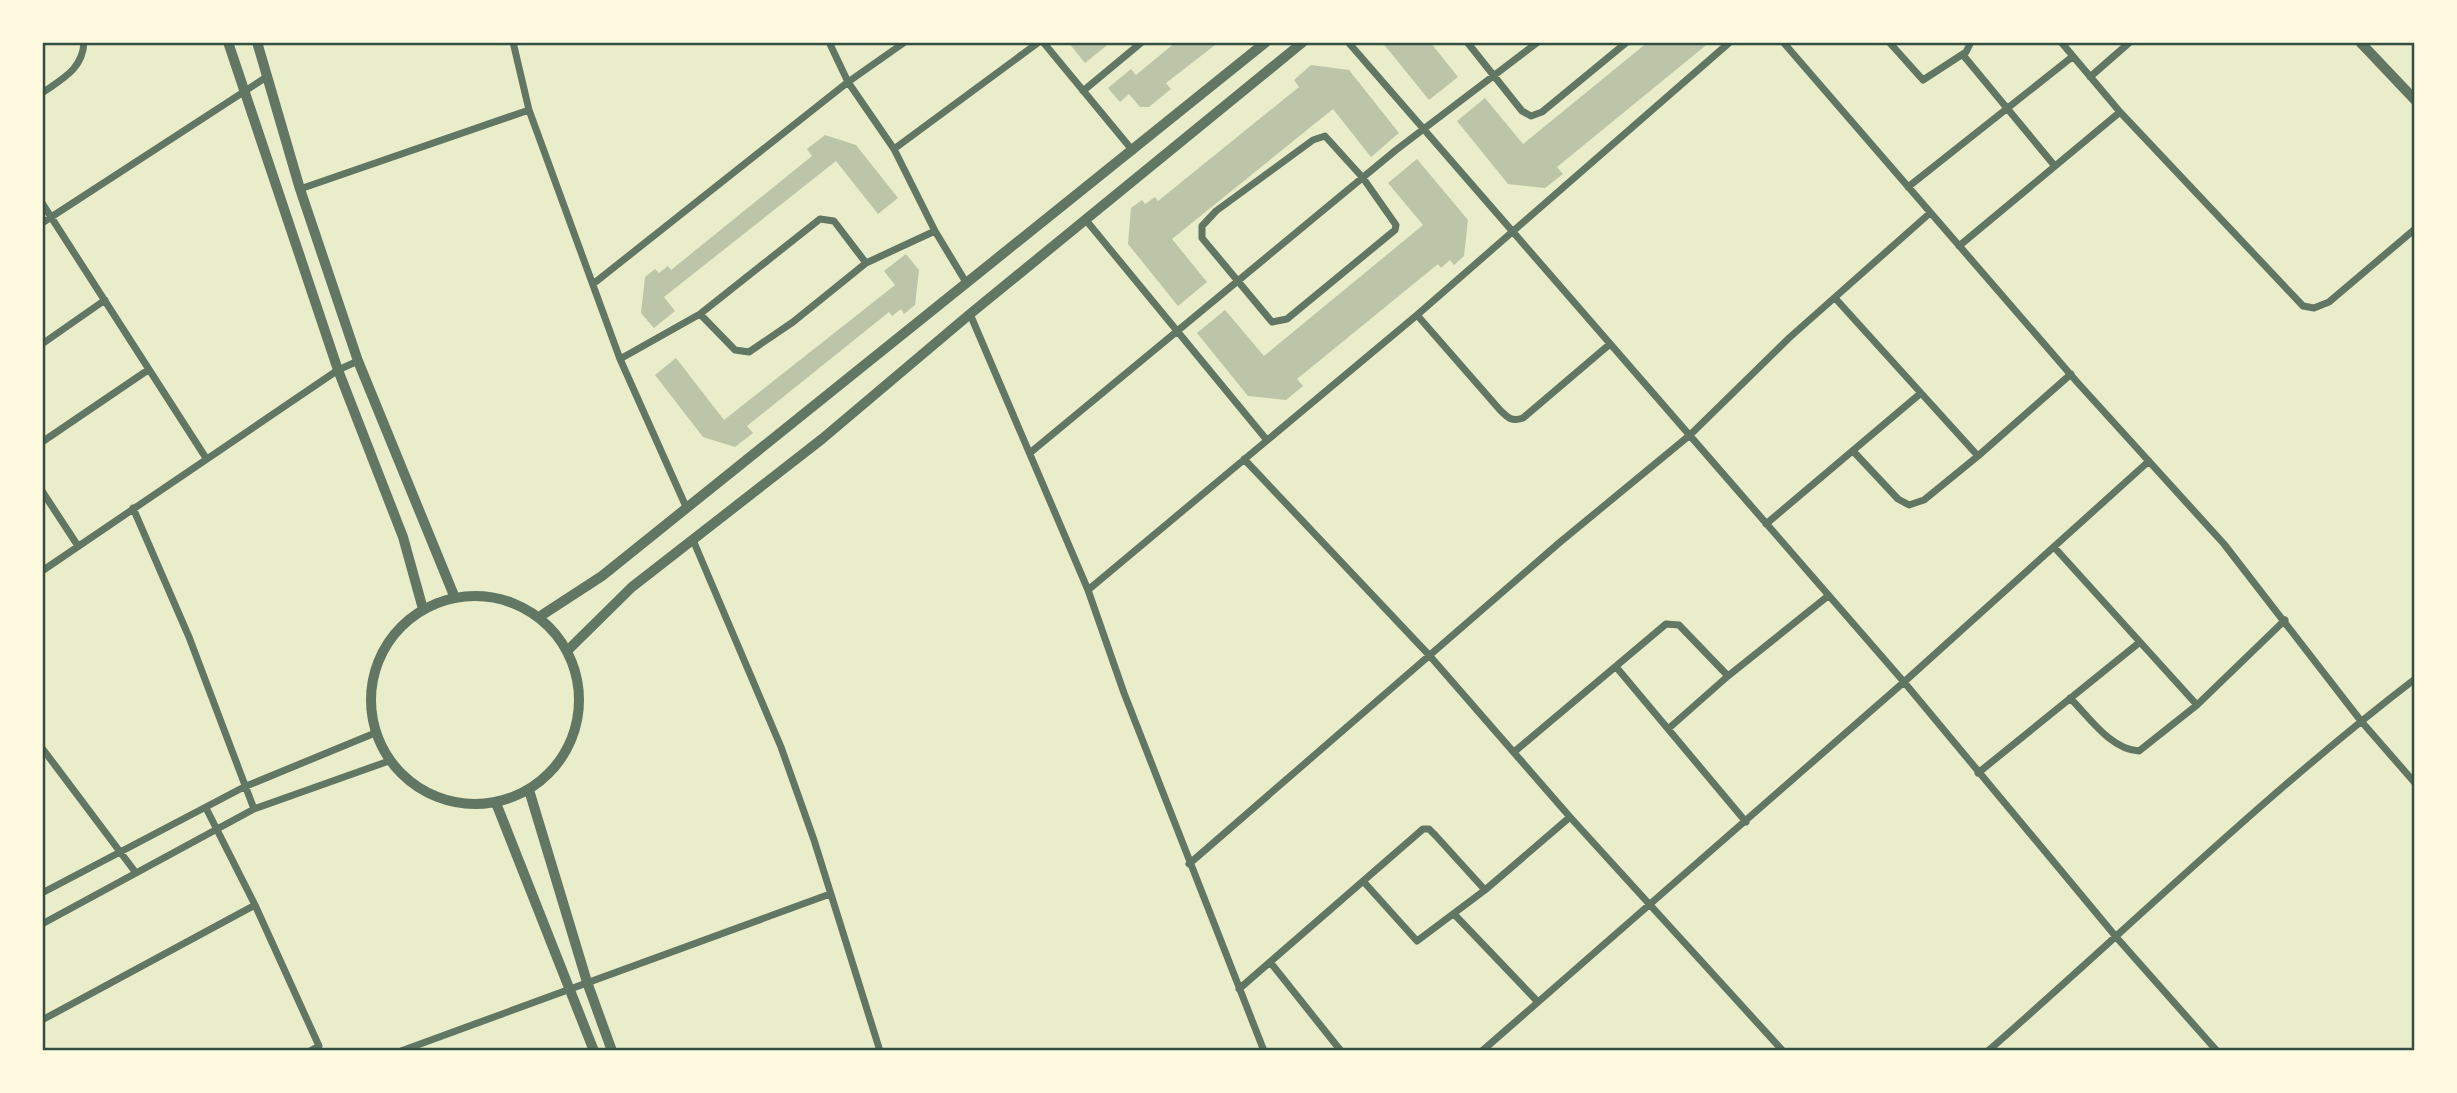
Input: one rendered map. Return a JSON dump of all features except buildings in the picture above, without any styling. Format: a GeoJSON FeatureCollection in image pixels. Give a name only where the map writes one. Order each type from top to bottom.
{"type":"FeatureCollection","features":[{"type":"Feature","properties":{"kind":"street"},"geometry":{"type":"LineString","coordinates":[[42,93],[74,71],[83,56],[84,42]]}},
{"type":"Feature","properties":{"kind":"street"},"geometry":{"type":"LineString","coordinates":[[228,42],[338,370],[402,537],[423,609]]}},
{"type":"Feature","properties":{"kind":"street"},"geometry":{"type":"LineString","coordinates":[[257,42],[300,189],[358,361],[455,598]]}},
{"type":"Feature","properties":{"kind":"street"},"geometry":{"type":"LineString","coordinates":[[513,42],[529,110],[620,359],[687,509]]}},
{"type":"Feature","properties":{"kind":"street"},"geometry":{"type":"LineString","coordinates":[[829,42],[848,82],[894,149],[935,231],[967,285]]}},
{"type":"Feature","properties":{"kind":"street"},"geometry":{"type":"LineString","coordinates":[[593,284],[848,82],[905,42]]}},
{"type":"Feature","properties":{"kind":"street"},"geometry":{"type":"LineString","coordinates":[[894,149],[1041,42],[1133,152]]}},
{"type":"Feature","properties":{"kind":"street"},"geometry":{"type":"LineString","coordinates":[[1083,91],[1142,42]]}},
{"type":"Feature","properties":{"kind":"street"},"geometry":{"type":"LineString","coordinates":[[539,617],[602,576],[687,509],[766,442],[967,285],[1266,42]]}},
{"type":"Feature","properties":{"kind":"street"},"geometry":{"type":"LineString","coordinates":[[567,651],[632,587],[822,439],[1085,219],[1303,42]]}},
{"type":"Feature","properties":{"kind":"street"},"geometry":{"type":"LineString","coordinates":[[1348,42],[1903,682],[2117,938],[2217,1051]]}},
{"type":"Feature","properties":{"kind":"street"},"geometry":{"type":"LineString","coordinates":[[1466,42],[1522,111],[1535,115],[1627,42]]}},
{"type":"Feature","properties":{"kind":"street"},"geometry":{"type":"LineString","coordinates":[[1031,452],[1363,178],[1538,42]]}},
{"type":"Feature","properties":{"kind":"street"},"geometry":{"type":"LineString","coordinates":[[1088,590],[1416,314],[1730,42]]}},
{"type":"Feature","properties":{"kind":"street"},"geometry":{"type":"LineString","coordinates":[[1783,42],[2071,374],[2224,544],[2361,721],[2415,783]]}},
{"type":"Feature","properties":{"kind":"street"},"geometry":{"type":"LineString","coordinates":[[1889,42],[1923,80],[1963,55],[1971,48],[1971,42]]}},
{"type":"Feature","properties":{"kind":"street"},"geometry":{"type":"LineString","coordinates":[[2061,42],[2120,112],[2302,306],[2314,308],[2329,302],[2415,229]]}},
{"type":"Feature","properties":{"kind":"street"},"geometry":{"type":"LineString","coordinates":[[2090,77],[2130,42]]}},
{"type":"Feature","properties":{"kind":"street"},"geometry":{"type":"LineString","coordinates":[[2360,42],[2415,100]]}},
{"type":"Feature","properties":{"kind":"street"},"geometry":{"type":"LineString","coordinates":[[1963,55],[2054,165]]}},
{"type":"Feature","properties":{"kind":"street"},"geometry":{"type":"LineString","coordinates":[[1908,187],[2073,57]]}},
{"type":"Feature","properties":{"kind":"street"},"geometry":{"type":"LineString","coordinates":[[42,223],[268,76]]}},
{"type":"Feature","properties":{"kind":"street"},"geometry":{"type":"LineString","coordinates":[[300,189],[529,110]]}},
{"type":"Feature","properties":{"kind":"street"},"geometry":{"type":"LineString","coordinates":[[1959,246],[2120,112]]}},
{"type":"Feature","properties":{"kind":"street"},"geometry":{"type":"LineString","coordinates":[[1318,137],[1328,138],[1363,178],[1396,225],[1384,242],[1279,323],[1268,320],[1238,281],[1202,238],[1202,226],[1206,220],[1318,137]]}},
{"type":"Feature","properties":{"kind":"street"},"geometry":{"type":"LineString","coordinates":[[42,203],[206,458]]}},
{"type":"Feature","properties":{"kind":"street"},"geometry":{"type":"LineString","coordinates":[[1189,864],[1429,654],[1690,435],[1835,298],[1930,213]]}},
{"type":"Feature","properties":{"kind":"street"},"geometry":{"type":"LineString","coordinates":[[620,359],[700,314],[824,217],[834,221],[866,262]]}},
{"type":"Feature","properties":{"kind":"street"},"geometry":{"type":"LineString","coordinates":[[1085,219],[1266,439]]}},
{"type":"Feature","properties":{"kind":"street"},"geometry":{"type":"LineString","coordinates":[[700,314],[735,350],[749,352],[793,322],[866,262],[935,231]]}},
{"type":"Feature","properties":{"kind":"street"},"geometry":{"type":"LineString","coordinates":[[1835,298],[1978,456]]}},
{"type":"Feature","properties":{"kind":"street"},"geometry":{"type":"LineString","coordinates":[[42,344],[105,300]]}},
{"type":"Feature","properties":{"kind":"street"},"geometry":{"type":"LineString","coordinates":[[970,314],[1088,590],[1189,864],[1264,1051]]}},
{"type":"Feature","properties":{"kind":"street"},"geometry":{"type":"LineString","coordinates":[[1416,314],[1500,410],[1508,418],[1516,420],[1523,418],[1611,344]]}},
{"type":"Feature","properties":{"kind":"street"},"geometry":{"type":"LineString","coordinates":[[42,570],[338,370],[358,361]]}},
{"type":"Feature","properties":{"kind":"street"},"geometry":{"type":"LineString","coordinates":[[42,442],[148,370]]}},
{"type":"Feature","properties":{"kind":"street"},"geometry":{"type":"LineString","coordinates":[[1853,451],[1898,499],[1909,505],[1924,500],[2071,374]]}},
{"type":"Feature","properties":{"kind":"street"},"geometry":{"type":"LineString","coordinates":[[1766,524],[1921,393]]}},
{"type":"Feature","properties":{"kind":"street"},"geometry":{"type":"LineString","coordinates":[[1244,459],[1429,654],[1570,817],[1783,1051]]}},
{"type":"Feature","properties":{"kind":"street"},"geometry":{"type":"LineString","coordinates":[[1482,1051],[1746,821],[2149,461]]}},
{"type":"Feature","properties":{"kind":"street"},"geometry":{"type":"LineString","coordinates":[[42,491],[78,546]]}},
{"type":"Feature","properties":{"kind":"street"},"geometry":{"type":"LineString","coordinates":[[133,508],[189,637],[254,809]]}},
{"type":"Feature","properties":{"kind":"street"},"geometry":{"type":"LineString","coordinates":[[693,540],[781,747],[880,1051]]}},
{"type":"Feature","properties":{"kind":"street"},"geometry":{"type":"LineString","coordinates":[[2054,547],[2197,705]]}},
{"type":"Feature","properties":{"kind":"street"},"geometry":{"type":"LineString","coordinates":[[484,596],[513,603],[539,617],[567,651],[578,681],[578,702],[570,743],[553,769],[529,790],[496,803],[466,805],[436,798],[410,783],[389,761],[375,733],[370,698],[377,663],[396,632],[423,609],[455,598],[484,596]]}},
{"type":"Feature","properties":{"kind":"street"},"geometry":{"type":"LineString","coordinates":[[1668,729],[1728,676],[1828,596]]}},
{"type":"Feature","properties":{"kind":"street"},"geometry":{"type":"LineString","coordinates":[[2070,698],[2117,745],[2126,750],[2138,751],[2197,705],[2285,620]]}},
{"type":"Feature","properties":{"kind":"street"},"geometry":{"type":"LineString","coordinates":[[1514,752],[1671,623],[1679,625],[1728,676]]}},
{"type":"Feature","properties":{"kind":"street"},"geometry":{"type":"LineString","coordinates":[[1978,773],[2140,642]]}},
{"type":"Feature","properties":{"kind":"street"},"geometry":{"type":"LineString","coordinates":[[1617,668],[1746,821]]}},
{"type":"Feature","properties":{"kind":"street"},"geometry":{"type":"LineString","coordinates":[[1988,1051],[2361,721],[2415,679]]}},
{"type":"Feature","properties":{"kind":"street"},"geometry":{"type":"LineString","coordinates":[[42,893],[244,787],[375,733]]}},
{"type":"Feature","properties":{"kind":"street"},"geometry":{"type":"LineString","coordinates":[[42,748],[136,873]]}},
{"type":"Feature","properties":{"kind":"street"},"geometry":{"type":"LineString","coordinates":[[42,924],[254,809],[389,761]]}},
{"type":"Feature","properties":{"kind":"street"},"geometry":{"type":"LineString","coordinates":[[529,790],[587,982],[612,1051]]}},
{"type":"Feature","properties":{"kind":"street"},"geometry":{"type":"LineString","coordinates":[[496,803],[594,1051]]}},
{"type":"Feature","properties":{"kind":"street"},"geometry":{"type":"LineString","coordinates":[[206,808],[255,905],[320,1049],[310,1051]]}},
{"type":"Feature","properties":{"kind":"street"},"geometry":{"type":"LineString","coordinates":[[1363,881],[1414,940],[1422,940],[1570,817]]}},
{"type":"Feature","properties":{"kind":"street"},"geometry":{"type":"LineString","coordinates":[[1239,989],[1419,832],[1429,829],[1485,890]]}},
{"type":"Feature","properties":{"kind":"street"},"geometry":{"type":"LineString","coordinates":[[401,1051],[830,894]]}},
{"type":"Feature","properties":{"kind":"street"},"geometry":{"type":"LineString","coordinates":[[42,1020],[255,905]]}},
{"type":"Feature","properties":{"kind":"street"},"geometry":{"type":"LineString","coordinates":[[1454,914],[1538,1002]]}},
{"type":"Feature","properties":{"kind":"street"},"geometry":{"type":"LineString","coordinates":[[1270,962],[1341,1051]]}}]}
